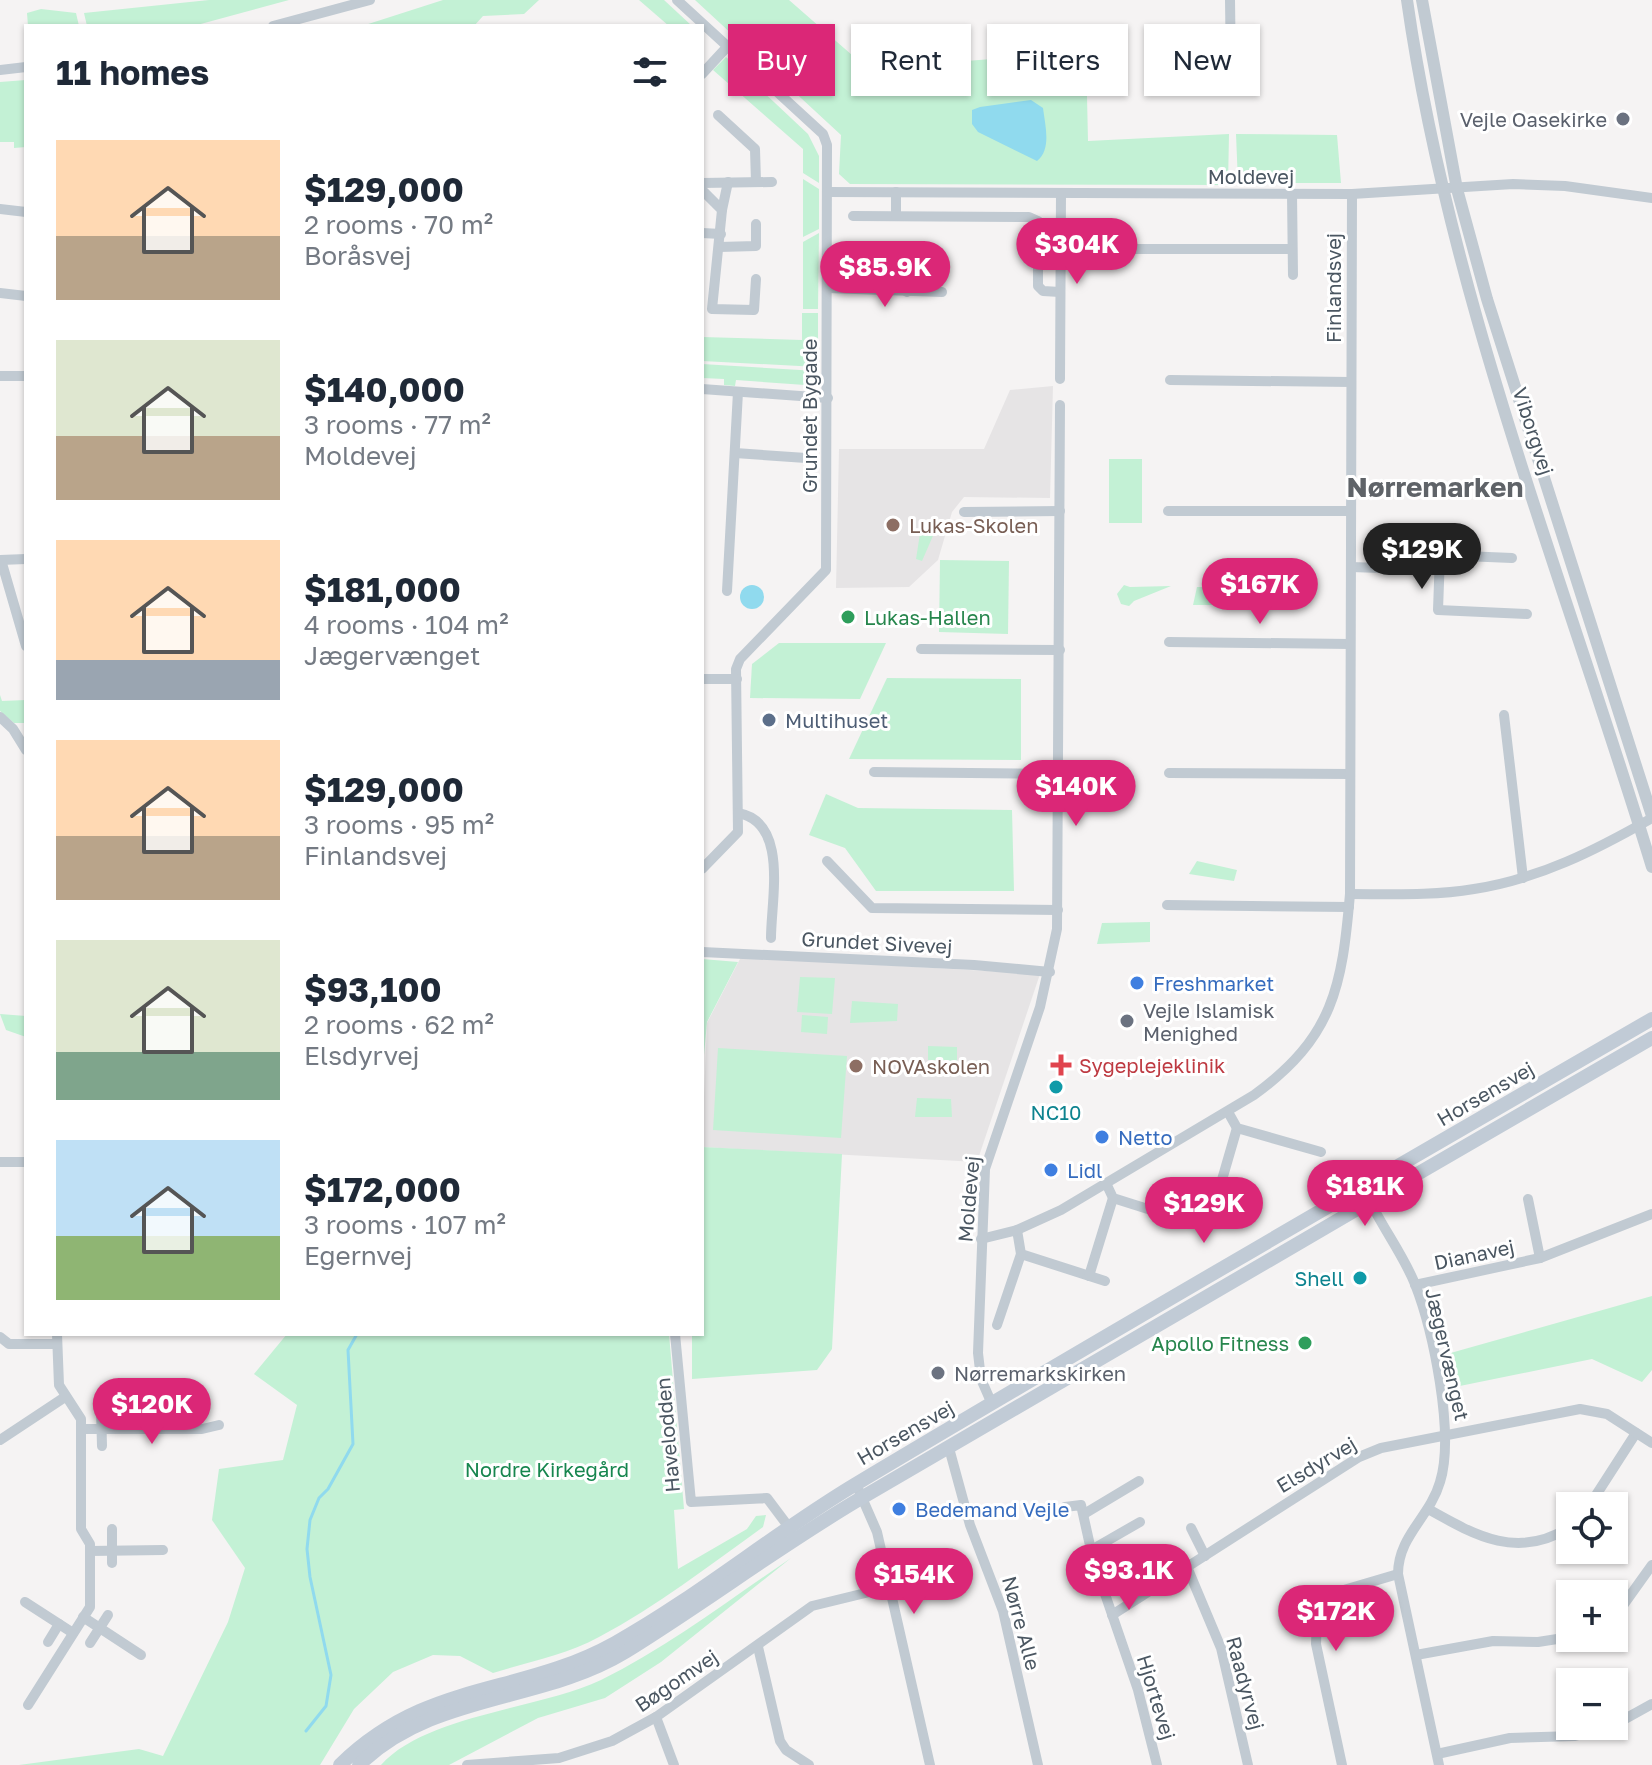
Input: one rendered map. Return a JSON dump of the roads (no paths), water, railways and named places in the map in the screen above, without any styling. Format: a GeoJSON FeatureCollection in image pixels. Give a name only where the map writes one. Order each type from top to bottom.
{"type":"FeatureCollection","features":[{"type":"Feature","properties":{"kind":"main road","name":"Horsensvej"},"geometry":{"type":"LineString","coordinates":[[340,1765],[377,1733],[415,1711],[560,1667],[617,1642],[992,1404],[1652,1019]]}},
{"type":"Feature","properties":{"kind":"main road"},"geometry":{"type":"LineString","coordinates":[[1555,1095],[1597,1063],[1652,1030]]}},
{"type":"Feature","properties":{"kind":"main road","name":"Horsensvej"},"geometry":{"type":"LineString","coordinates":[[860,1490],[920,1465],[1652,1038]]}},
{"type":"Feature","properties":{"kind":"main road"},"geometry":{"type":"LineString","coordinates":[[1373,1201],[1375,1189],[1433,1155],[1446,1139]]}},
{"type":"Feature","properties":{"kind":"main road"},"geometry":{"type":"LineString","coordinates":[[1289,1249],[1298,1236],[1364,1198],[1365,1186]]}},
{"type":"Feature","properties":{"kind":"main road"},"geometry":{"type":"LineString","coordinates":[[920,1465],[936,1447],[984,1419],[992,1404],[1010,1403],[1112,1345],[1142,1335]]}},
{"type":"Feature","properties":{"kind":"main road","name":"Horsensvej"},"geometry":{"type":"LineString","coordinates":[[359,1765],[402,1732],[441,1713],[563,1678],[612,1658],[792,1533]]}},
{"type":"Feature","properties":{"kind":"street"},"geometry":{"type":"LineString","coordinates":[[280,24],[370,0]]}},
{"type":"Feature","properties":{"kind":"street","name":"Grundet Bygade"},"geometry":{"type":"LineString","coordinates":[[677,0],[703,24]]}},
{"type":"Feature","properties":{"kind":"street"},"geometry":{"type":"LineString","coordinates":[[1230,0],[1230,24]]}},
{"type":"Feature","properties":{"kind":"street","name":"Viborgvej"},"geometry":{"type":"LineString","coordinates":[[1407,0],[1442,191],[1466,285],[1652,867]]}},
{"type":"Feature","properties":{"kind":"street","name":"Viborgvej"},"geometry":{"type":"LineString","coordinates":[[1422,0],[1457,189],[1491,310],[1652,817]]}},
{"type":"Feature","properties":{"kind":"street","name":"Grundet Bygade"},"geometry":{"type":"LineString","coordinates":[[704,25],[823,134],[827,145],[828,398],[826,570],[740,659],[737,679],[738,832],[704,867]]}},
{"type":"Feature","properties":{"kind":"street"},"geometry":{"type":"LineString","coordinates":[[704,72],[727,47]]}},
{"type":"Feature","properties":{"kind":"street"},"geometry":{"type":"LineString","coordinates":[[0,70],[24,67]]}},
{"type":"Feature","properties":{"kind":"street"},"geometry":{"type":"LineString","coordinates":[[718,115],[755,149],[756,182]]}},
{"type":"Feature","properties":{"kind":"street"},"geometry":{"type":"LineString","coordinates":[[728,182],[722,210],[712,309],[754,310],[756,279]]}},
{"type":"Feature","properties":{"kind":"street"},"geometry":{"type":"LineString","coordinates":[[704,183],[772,182]]}},
{"type":"Feature","properties":{"kind":"street","name":"Moldevej"},"geometry":{"type":"LineString","coordinates":[[827,192],[1352,194],[1442,191],[1513,184],[1565,186],[1652,198]]}},
{"type":"Feature","properties":{"kind":"street"},"geometry":{"type":"LineString","coordinates":[[704,192],[722,210]]}},
{"type":"Feature","properties":{"kind":"street"},"geometry":{"type":"LineString","coordinates":[[896,192],[896,216]]}},
{"type":"Feature","properties":{"kind":"street"},"geometry":{"type":"LineString","coordinates":[[1060,379],[1061,194]]}},
{"type":"Feature","properties":{"kind":"street","name":"Finlandsvej"},"geometry":{"type":"LineString","coordinates":[[1292,194],[1293,275]]}},
{"type":"Feature","properties":{"kind":"street","name":"Finlandsvej"},"geometry":{"type":"LineString","coordinates":[[981,1239],[1017,1230],[1106,1183],[1228,1112],[1277,1079],[1310,1044],[1333,1002],[1343,973],[1350,894],[1352,194]]}},
{"type":"Feature","properties":{"kind":"street"},"geometry":{"type":"LineString","coordinates":[[0,209],[24,212]]}},
{"type":"Feature","properties":{"kind":"street"},"geometry":{"type":"LineString","coordinates":[[853,216],[1029,217],[1038,221],[1038,286],[1043,291],[1060,292]]}},
{"type":"Feature","properties":{"kind":"street"},"geometry":{"type":"LineString","coordinates":[[719,247],[756,246],[756,224]]}},
{"type":"Feature","properties":{"kind":"street"},"geometry":{"type":"LineString","coordinates":[[704,233],[721,234]]}},
{"type":"Feature","properties":{"kind":"street","name":"Finlandsvej"},"geometry":{"type":"LineString","coordinates":[[1117,249],[1292,249]]}},
{"type":"Feature","properties":{"kind":"street"},"geometry":{"type":"LineString","coordinates":[[907,275],[907,292]]}},
{"type":"Feature","properties":{"kind":"street"},"geometry":{"type":"LineString","coordinates":[[827,288],[942,292]]}},
{"type":"Feature","properties":{"kind":"street"},"geometry":{"type":"LineString","coordinates":[[0,293],[24,296]]}},
{"type":"Feature","properties":{"kind":"street"},"geometry":{"type":"LineString","coordinates":[[704,295],[714,296]]}},
{"type":"Feature","properties":{"kind":"street"},"geometry":{"type":"LineString","coordinates":[[0,376],[24,376]]}},
{"type":"Feature","properties":{"kind":"street"},"geometry":{"type":"LineString","coordinates":[[1170,380],[1351,382]]}},
{"type":"Feature","properties":{"kind":"street"},"geometry":{"type":"LineString","coordinates":[[704,389],[828,398]]}},
{"type":"Feature","properties":{"kind":"street"},"geometry":{"type":"LineString","coordinates":[[727,591],[738,392]]}},
{"type":"Feature","properties":{"kind":"street","name":"Moldevej"},"geometry":{"type":"LineString","coordinates":[[992,1404],[981,1379],[978,1353],[987,1158],[1050,972],[1058,910],[1060,405]]}},
{"type":"Feature","properties":{"kind":"street"},"geometry":{"type":"LineString","coordinates":[[735,453],[806,458]]}},
{"type":"Feature","properties":{"kind":"street"},"geometry":{"type":"LineString","coordinates":[[964,512],[1060,511]]}},
{"type":"Feature","properties":{"kind":"street"},"geometry":{"type":"LineString","coordinates":[[1168,511],[1351,511]]}},
{"type":"Feature","properties":{"kind":"street"},"geometry":{"type":"LineString","coordinates":[[1512,558],[1440,555],[1438,610],[1527,614]]}},
{"type":"Feature","properties":{"kind":"street"},"geometry":{"type":"LineString","coordinates":[[24,559],[0,560],[24,639]]}},
{"type":"Feature","properties":{"kind":"street"},"geometry":{"type":"LineString","coordinates":[[1351,567],[1440,570]]}},
{"type":"Feature","properties":{"kind":"street"},"geometry":{"type":"LineString","coordinates":[[1169,642],[1350,644]]}},
{"type":"Feature","properties":{"kind":"street"},"geometry":{"type":"LineString","coordinates":[[921,649],[1060,650]]}},
{"type":"Feature","properties":{"kind":"street"},"geometry":{"type":"LineString","coordinates":[[704,679],[737,679]]}},
{"type":"Feature","properties":{"kind":"street"},"geometry":{"type":"LineString","coordinates":[[1504,715],[1523,878]]}},
{"type":"Feature","properties":{"kind":"street"},"geometry":{"type":"LineString","coordinates":[[0,717],[13,729],[24,747]]}},
{"type":"Feature","properties":{"kind":"street"},"geometry":{"type":"LineString","coordinates":[[874,772],[1059,774]]}},
{"type":"Feature","properties":{"kind":"street"},"geometry":{"type":"LineString","coordinates":[[1169,773],[1350,774]]}},
{"type":"Feature","properties":{"kind":"street"},"geometry":{"type":"LineString","coordinates":[[738,813],[762,824],[771,841],[771,938]]}},
{"type":"Feature","properties":{"kind":"street"},"geometry":{"type":"LineString","coordinates":[[1350,894],[1473,889],[1523,878],[1577,858],[1652,817]]}},
{"type":"Feature","properties":{"kind":"street"},"geometry":{"type":"LineString","coordinates":[[827,861],[872,908],[1058,910]]}},
{"type":"Feature","properties":{"kind":"street"},"geometry":{"type":"LineString","coordinates":[[1167,905],[1349,907]]}},
{"type":"Feature","properties":{"kind":"street","name":"Grundet Sivevej"},"geometry":{"type":"LineString","coordinates":[[704,952],[974,965],[1050,972]]}},
{"type":"Feature","properties":{"kind":"street"},"geometry":{"type":"LineString","coordinates":[[1228,1112],[1237,1128],[1321,1152]]}},
{"type":"Feature","properties":{"kind":"street"},"geometry":{"type":"LineString","coordinates":[[1113,1198],[1208,1228],[1237,1128]]}},
{"type":"Feature","properties":{"kind":"street"},"geometry":{"type":"LineString","coordinates":[[0,1162],[24,1162]]}},
{"type":"Feature","properties":{"kind":"street"},"geometry":{"type":"LineString","coordinates":[[1089,1276],[1113,1198],[1106,1183]]}},
{"type":"Feature","properties":{"kind":"street","name":"Jægervænget"},"geometry":{"type":"LineString","coordinates":[[1365,1186],[1415,1285],[1448,1435],[1445,1466],[1428,1509],[1401,1545],[1398,1574],[1438,1759]]}},
{"type":"Feature","properties":{"kind":"street","name":"Dianavej"},"geometry":{"type":"LineString","coordinates":[[1528,1199],[1540,1258]]}},
{"type":"Feature","properties":{"kind":"street","name":"Dianavej"},"geometry":{"type":"LineString","coordinates":[[1415,1285],[1540,1258],[1652,1214]]}},
{"type":"Feature","properties":{"kind":"street"},"geometry":{"type":"LineString","coordinates":[[997,1325],[1021,1254],[1017,1230]]}},
{"type":"Feature","properties":{"kind":"street"},"geometry":{"type":"LineString","coordinates":[[1021,1254],[1105,1281]]}},
{"type":"Feature","properties":{"kind":"street","name":"Havelodden"},"geometry":{"type":"LineString","coordinates":[[675,1336],[691,1502],[767,1498],[792,1533]]}},
{"type":"Feature","properties":{"kind":"street"},"geometry":{"type":"LineString","coordinates":[[0,1337],[9,1344],[57,1339],[59,1385],[81,1419],[81,1529],[90,1551],[90,1607],[28,1705]]}},
{"type":"Feature","properties":{"kind":"street"},"geometry":{"type":"LineString","coordinates":[[0,1440],[65,1397]]}},
{"type":"Feature","properties":{"kind":"street"},"geometry":{"type":"LineString","coordinates":[[101,1409],[102,1446]]}},
{"type":"Feature","properties":{"kind":"street","name":"Elsdyrvej"},"geometry":{"type":"LineString","coordinates":[[1112,1615],[1359,1457],[1381,1448],[1580,1409],[1607,1414],[1652,1443]]}},
{"type":"Feature","properties":{"kind":"street"},"geometry":{"type":"LineString","coordinates":[[81,1429],[202,1429],[219,1425]]}},
{"type":"Feature","properties":{"kind":"street"},"geometry":{"type":"LineString","coordinates":[[1598,1492],[1636,1433]]}},
{"type":"Feature","properties":{"kind":"street","name":"Nørre Alle"},"geometry":{"type":"LineString","coordinates":[[949,1448],[970,1525],[1003,1611],[1038,1765]]}},
{"type":"Feature","properties":{"kind":"street"},"geometry":{"type":"LineString","coordinates":[[1065,1507],[1081,1505],[1084,1514],[1139,1481]]}},
{"type":"Feature","properties":{"kind":"street"},"geometry":{"type":"LineString","coordinates":[[860,1490],[877,1532],[930,1765]]}},
{"type":"Feature","properties":{"kind":"street"},"geometry":{"type":"LineString","coordinates":[[1428,1509],[1471,1533],[1510,1545],[1556,1535]]}},
{"type":"Feature","properties":{"kind":"street","name":"Hjortevej"},"geometry":{"type":"LineString","coordinates":[[1084,1514],[1093,1559],[1138,1690],[1157,1765]]}},
{"type":"Feature","properties":{"kind":"street"},"geometry":{"type":"LineString","coordinates":[[1093,1549],[1140,1522]]}},
{"type":"Feature","properties":{"kind":"street"},"geometry":{"type":"LineString","coordinates":[[1191,1528],[1205,1556]]}},
{"type":"Feature","properties":{"kind":"street"},"geometry":{"type":"LineString","coordinates":[[112,1529],[112,1563]]}},
{"type":"Feature","properties":{"kind":"street"},"geometry":{"type":"LineString","coordinates":[[90,1551],[163,1550]]}},
{"type":"Feature","properties":{"kind":"street"},"geometry":{"type":"LineString","coordinates":[[1628,1598],[1652,1565]]}},
{"type":"Feature","properties":{"kind":"street","name":"Raadyrvej"},"geometry":{"type":"LineString","coordinates":[[1187,1567],[1221,1648],[1248,1765]]}},
{"type":"Feature","properties":{"kind":"street"},"geometry":{"type":"LineString","coordinates":[[1342,1765],[1316,1644],[1317,1618],[1324,1604],[1337,1592],[1398,1574]]}},
{"type":"Feature","properties":{"kind":"street","name":"Bøgomvej"},"geometry":{"type":"LineString","coordinates":[[467,1765],[559,1761],[612,1741],[656,1717],[812,1606],[890,1587]]}},
{"type":"Feature","properties":{"kind":"street"},"geometry":{"type":"LineString","coordinates":[[25,1602],[73,1633]]}},
{"type":"Feature","properties":{"kind":"street"},"geometry":{"type":"LineString","coordinates":[[90,1643],[108,1615]]}},
{"type":"Feature","properties":{"kind":"street"},"geometry":{"type":"LineString","coordinates":[[83,1617],[141,1655]]}},
{"type":"Feature","properties":{"kind":"street"},"geometry":{"type":"LineString","coordinates":[[48,1642],[59,1624]]}},
{"type":"Feature","properties":{"kind":"street"},"geometry":{"type":"LineString","coordinates":[[1416,1655],[1493,1641],[1556,1639]]}},
{"type":"Feature","properties":{"kind":"street"},"geometry":{"type":"LineString","coordinates":[[758,1647],[780,1741],[786,1750],[809,1765]]}},
{"type":"Feature","properties":{"kind":"street"},"geometry":{"type":"LineString","coordinates":[[1628,1718],[1652,1704]]}},
{"type":"Feature","properties":{"kind":"street"},"geometry":{"type":"LineString","coordinates":[[656,1717],[674,1765]]}},
{"type":"Feature","properties":{"kind":"street"},"geometry":{"type":"LineString","coordinates":[[1438,1759],[1510,1738],[1556,1737]]}},
{"type":"Feature","properties":{"kind":"water"},"geometry":{"type":"Polygon","coordinates":[[[1031,100],[1043,108],[1046,129],[1045,150],[1037,161],[978,132],[972,124],[972,110],[1031,100]]]}},
{"type":"Feature","properties":{"kind":"water"},"geometry":{"type":"Polygon","coordinates":[[[752,585],[763,592],[764,597],[757,608],[752,609],[741,602],[740,597],[747,586],[752,585]]]}},
{"type":"Feature","properties":{"kind":"waterway"},"geometry":{"type":"LineString","coordinates":[[306,1731],[326,1706],[331,1675],[310,1577],[307,1549],[310,1520],[319,1498],[328,1489],[353,1444],[348,1350],[356,1336]]}},
{"type":"Feature","properties":{"kind":"place","name":"Vejle Oasekirke"},"geometry":{"type":"Point","coordinates":[1623,119]}},
{"type":"Feature","properties":{"kind":"place","name":"Lukas-Skolen"},"geometry":{"type":"Point","coordinates":[893,525]}},
{"type":"Feature","properties":{"kind":"place","name":"Lukas-Hallen"},"geometry":{"type":"Point","coordinates":[848,617]}},
{"type":"Feature","properties":{"kind":"place","name":"Multihuset"},"geometry":{"type":"Point","coordinates":[769,720]}},
{"type":"Feature","properties":{"kind":"place","name":"Freshmarket"},"geometry":{"type":"Point","coordinates":[1137,983]}},
{"type":"Feature","properties":{"kind":"place","name":"Vejle Islamisk Menighed"},"geometry":{"type":"Point","coordinates":[1127,1021]}},
{"type":"Feature","properties":{"kind":"place","name":"Sygeplejeklinik"},"geometry":{"type":"Point","coordinates":[1061,1065]}},
{"type":"Feature","properties":{"kind":"place","name":"NOVAskolen"},"geometry":{"type":"Point","coordinates":[856,1066]}},
{"type":"Feature","properties":{"kind":"place","name":"NC10"},"geometry":{"type":"Point","coordinates":[1056,1087]}},
{"type":"Feature","properties":{"kind":"place","name":"Netto"},"geometry":{"type":"Point","coordinates":[1102,1137]}},
{"type":"Feature","properties":{"kind":"place","name":"Lidl"},"geometry":{"type":"Point","coordinates":[1051,1170]}},
{"type":"Feature","properties":{"kind":"place","name":"Shell"},"geometry":{"type":"Point","coordinates":[1360,1278]}},
{"type":"Feature","properties":{"kind":"place","name":"Apollo Fitness"},"geometry":{"type":"Point","coordinates":[1305,1343]}},
{"type":"Feature","properties":{"kind":"place","name":"Nørremarkskirken"},"geometry":{"type":"Point","coordinates":[938,1373]}},
{"type":"Feature","properties":{"kind":"place","name":"Bedemand Vejle"},"geometry":{"type":"Point","coordinates":[899,1509]}},
{"type":"Feature","properties":{"kind":"district","name":"Nørremarken"},"geometry":{"type":"Point","coordinates":[1435,486]}},
{"type":"Feature","properties":{"kind":"park label","name":"Nordre Kirkegård"},"geometry":{"type":"Point","coordinates":[547,1469]}}]}
